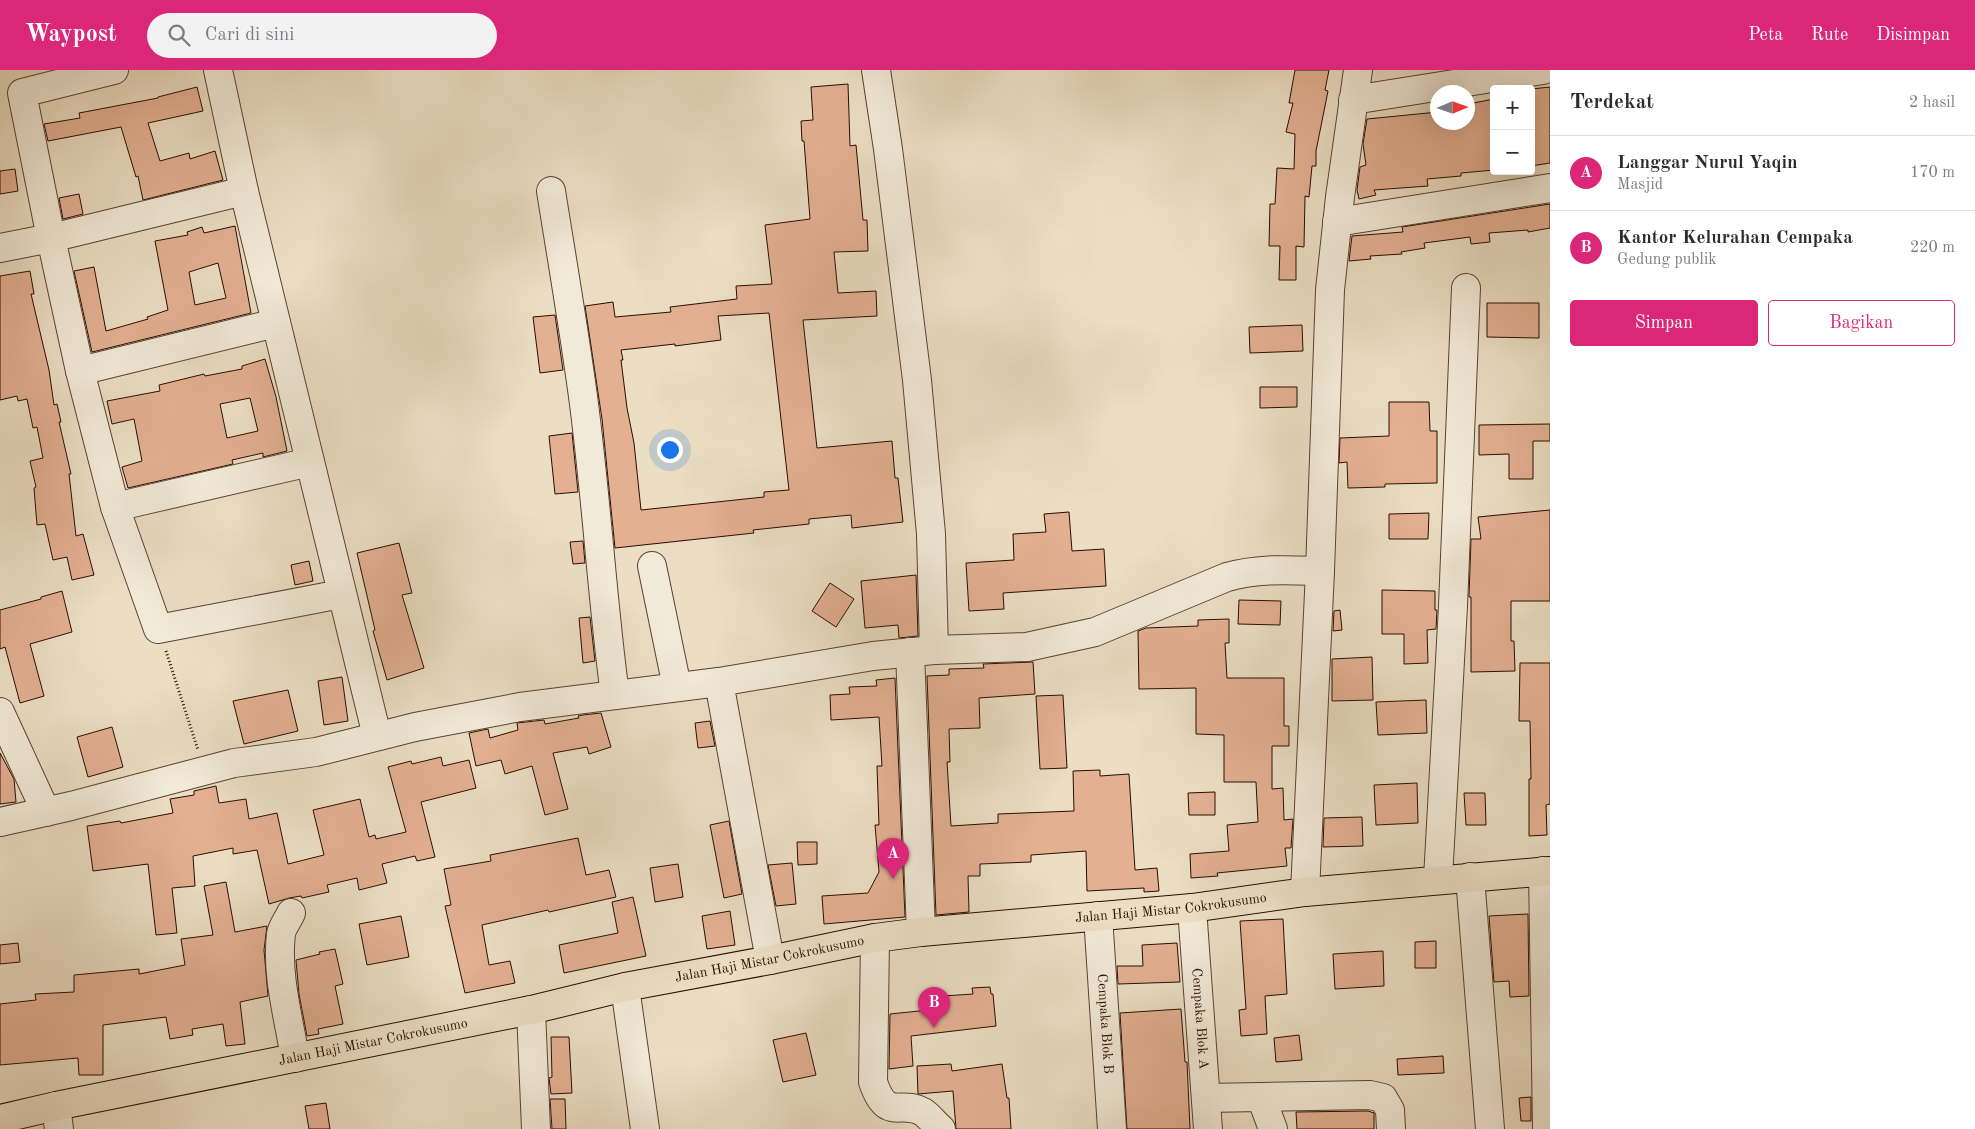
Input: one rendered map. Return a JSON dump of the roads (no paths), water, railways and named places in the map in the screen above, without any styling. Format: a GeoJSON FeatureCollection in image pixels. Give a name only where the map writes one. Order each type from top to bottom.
{"type":"FeatureCollection","features":[{"type":"Feature","properties":{"kind":"main road","name":"Jalan Haji Mistar Cokrokusumo"},"geometry":{"type":"LineString","coordinates":[[0,1119],[58,1117],[296,1058],[531,1010],[625,987],[770,960],[874,938],[921,932],[1192,908],[1305,892],[1546,871]]}},
{"type":"Feature","properties":{"kind":"street"},"geometry":{"type":"LineString","coordinates":[[114,70],[22,92],[80,371],[116,507],[158,629],[341,594]]}},
{"type":"Feature","properties":{"kind":"street"},"geometry":{"type":"LineString","coordinates":[[218,70],[244,191],[377,736]]}},
{"type":"Feature","properties":{"kind":"street"},"geometry":{"type":"LineString","coordinates":[[876,70],[888,149],[918,390],[931,534],[922,651],[921,932]]}},
{"type":"Feature","properties":{"kind":"street"},"geometry":{"type":"LineString","coordinates":[[1305,892],[1320,571],[1330,290],[1337,222],[1358,70]]}},
{"type":"Feature","properties":{"kind":"street"},"geometry":{"type":"LineString","coordinates":[[1354,100],[1543,70]]}},
{"type":"Feature","properties":{"kind":"street"},"geometry":{"type":"LineString","coordinates":[[1337,222],[1550,188]]}},
{"type":"Feature","properties":{"kind":"street"},"geometry":{"type":"LineString","coordinates":[[0,248],[51,238],[244,191]]}},
{"type":"Feature","properties":{"kind":"street"},"geometry":{"type":"LineString","coordinates":[[550,191],[582,382],[615,695]]}},
{"type":"Feature","properties":{"kind":"street"},"geometry":{"type":"LineString","coordinates":[[1438,879],[1453,606],[1466,288]]}},
{"type":"Feature","properties":{"kind":"street"},"geometry":{"type":"LineString","coordinates":[[80,371],[276,322]]}},
{"type":"Feature","properties":{"kind":"street"},"geometry":{"type":"LineString","coordinates":[[116,507],[310,462]]}},
{"type":"Feature","properties":{"kind":"street"},"geometry":{"type":"LineString","coordinates":[[652,566],[677,687]]}},
{"type":"Feature","properties":{"kind":"street"},"geometry":{"type":"LineString","coordinates":[[0,822],[46,812],[234,763],[316,752],[415,727],[520,707],[719,682],[873,656],[922,651],[1027,647],[1095,632],[1227,577],[1244,572],[1275,570],[1320,571]]}},
{"type":"Feature","properties":{"kind":"street"},"geometry":{"type":"LineString","coordinates":[[719,682],[770,960]]}},
{"type":"Feature","properties":{"kind":"street"},"geometry":{"type":"LineString","coordinates":[[0,712],[46,812]]}},
{"type":"Feature","properties":{"kind":"street"},"geometry":{"type":"LineString","coordinates":[[1546,871],[1547,1129]]}},
{"type":"Feature","properties":{"kind":"street"},"geometry":{"type":"LineString","coordinates":[[1470,877],[1490,1129]]}},
{"type":"Feature","properties":{"kind":"street","name":"Cempaka Blok A"},"geometry":{"type":"LineString","coordinates":[[1192,908],[1208,1129]]}},
{"type":"Feature","properties":{"kind":"street"},"geometry":{"type":"LineString","coordinates":[[291,913],[281,932],[281,958],[282,984],[296,1058]]}},
{"type":"Feature","properties":{"kind":"street","name":"Cempaka Blok B"},"geometry":{"type":"LineString","coordinates":[[1098,916],[1112,1129]]}},
{"type":"Feature","properties":{"kind":"street"},"geometry":{"type":"LineString","coordinates":[[874,938],[873,1082],[886,1105],[923,1112],[941,1129]]}},
{"type":"Feature","properties":{"kind":"street"},"geometry":{"type":"LineString","coordinates":[[625,987],[645,1129]]}},
{"type":"Feature","properties":{"kind":"street"},"geometry":{"type":"LineString","coordinates":[[531,1010],[536,1129]]}},
{"type":"Feature","properties":{"kind":"street"},"geometry":{"type":"LineString","coordinates":[[1206,1098],[1370,1095],[1383,1098],[1390,1110],[1391,1129]]}},
{"type":"Feature","properties":{"kind":"street"},"geometry":{"type":"LineString","coordinates":[[1261,1097],[1273,1129]]}},
{"type":"Feature","properties":{"kind":"place","name":"Langgar Nurul Yaqin"},"geometry":{"type":"Point","coordinates":[893,879]}},
{"type":"Feature","properties":{"kind":"place","name":"Kantor Kelurahan Cempaka"},"geometry":{"type":"Point","coordinates":[934,1028]}}]}
